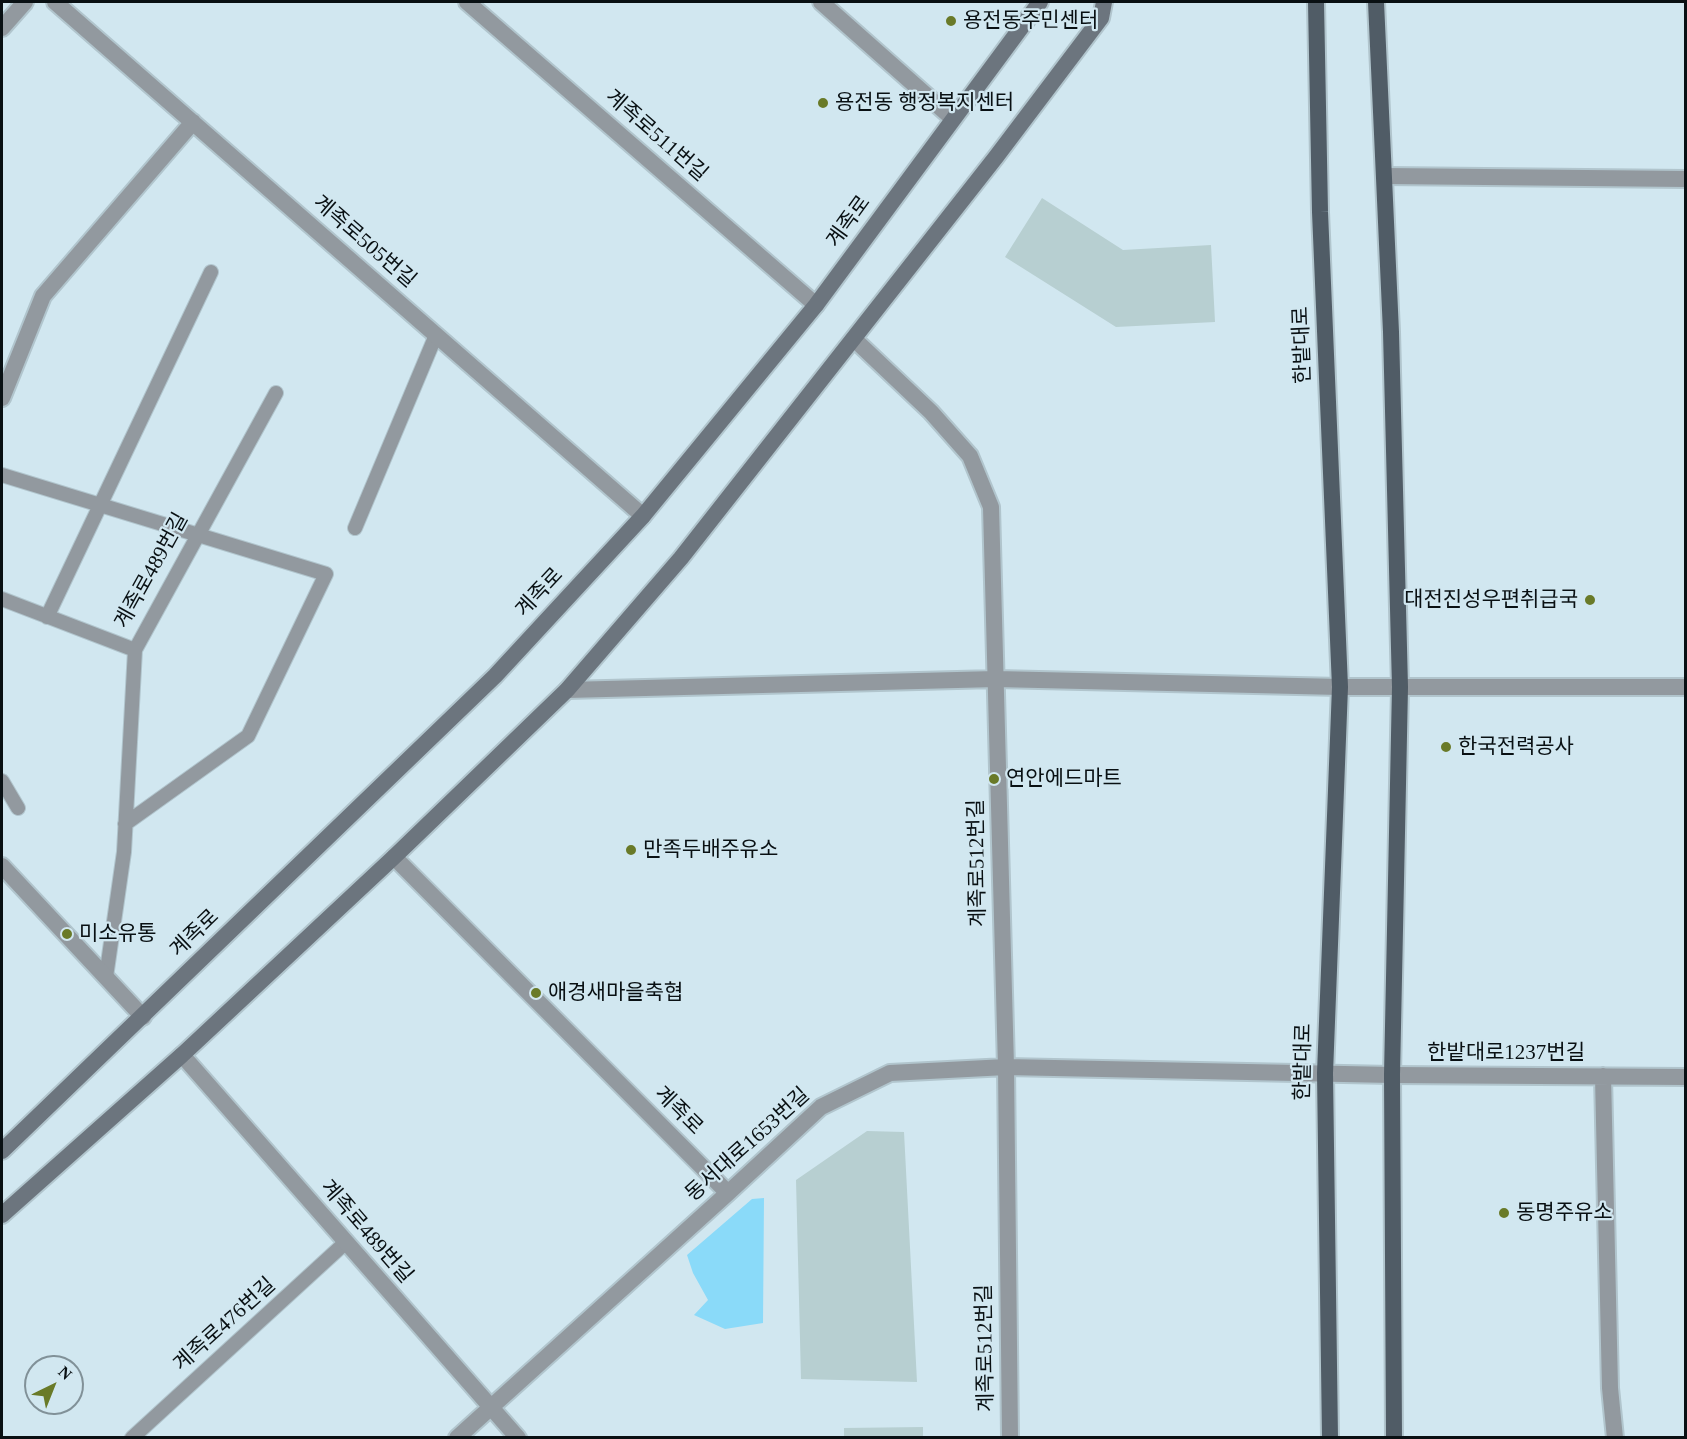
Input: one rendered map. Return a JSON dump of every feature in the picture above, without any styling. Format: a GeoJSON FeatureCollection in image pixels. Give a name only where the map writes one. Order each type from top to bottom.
{"type":"FeatureCollection","features":[{"type":"Feature","properties":{"kind":"main road","name":"계족로"},"geometry":{"type":"LineString","coordinates":[[2,1151],[495,675],[643,516],[816,305],[952,118],[1040,2]]}},
{"type":"Feature","properties":{"kind":"main road"},"geometry":{"type":"LineString","coordinates":[[2,1215],[182,1055],[394,857],[567,690],[681,558],[854,339],[1101,18],[1104,2]]}},
{"type":"Feature","properties":{"kind":"main road"},"geometry":{"type":"LineString","coordinates":[[1311,2],[1318,24]]}},
{"type":"Feature","properties":{"kind":"main road","name":"한밭대로"},"geometry":{"type":"LineString","coordinates":[[1316,2],[1320,212],[1340,687],[1325,1073],[1330,1437]]}},
{"type":"Feature","properties":{"kind":"main road"},"geometry":{"type":"LineString","coordinates":[[1376,2],[1391,332],[1400,687],[1392,1075],[1394,1437]]}},
{"type":"Feature","properties":{"kind":"street"},"geometry":{"type":"LineString","coordinates":[[2,28],[25,2]]}},
{"type":"Feature","properties":{"kind":"street","name":"계족로505번길"},"geometry":{"type":"LineString","coordinates":[[55,2],[643,516]]}},
{"type":"Feature","properties":{"kind":"street","name":"계족로511번길"},"geometry":{"type":"LineString","coordinates":[[467,2],[816,305]]}},
{"type":"Feature","properties":{"kind":"street"},"geometry":{"type":"LineString","coordinates":[[821,2],[952,118]]}},
{"type":"Feature","properties":{"kind":"street"},"geometry":{"type":"LineString","coordinates":[[2,398],[43,296],[193,122]]}},
{"type":"Feature","properties":{"kind":"street"},"geometry":{"type":"LineString","coordinates":[[1385,176],[1686,179]]}},
{"type":"Feature","properties":{"kind":"street","name":"계족로512번길"},"geometry":{"type":"LineString","coordinates":[[854,339],[931,412],[970,456],[992,507],[1006,1067],[1010,1437]]}},
{"type":"Feature","properties":{"kind":"street"},"geometry":{"type":"LineString","coordinates":[[567,690],[996,679],[1340,687],[1686,687]]}},
{"type":"Feature","properties":{"kind":"street","name":"계족로"},"geometry":{"type":"LineString","coordinates":[[394,857],[728,1193]]}},
{"type":"Feature","properties":{"kind":"street"},"geometry":{"type":"LineString","coordinates":[[2,866],[143,1017]]}},
{"type":"Feature","properties":{"kind":"street","name":"계족로489번길"},"geometry":{"type":"LineString","coordinates":[[182,1055],[518,1437]]}},
{"type":"Feature","properties":{"kind":"street","name":"동서대로1653번길"},"geometry":{"type":"LineString","coordinates":[[457,1437],[821,1107],[890,1073],[1006,1067],[1325,1073]]}},
{"type":"Feature","properties":{"kind":"street","name":"한밭대로1237번길"},"geometry":{"type":"LineString","coordinates":[[1325,1073],[1686,1077]]}},
{"type":"Feature","properties":{"kind":"street"},"geometry":{"type":"LineString","coordinates":[[1603,1076],[1610,1388],[1615,1437]]}},
{"type":"Feature","properties":{"kind":"lane"},"geometry":{"type":"LineString","coordinates":[[47,617],[211,272]]}},
{"type":"Feature","properties":{"kind":"lane"},"geometry":{"type":"LineString","coordinates":[[355,528],[436,334]]}},
{"type":"Feature","properties":{"kind":"lane","name":"계족로489번길"},"geometry":{"type":"LineString","coordinates":[[106,977],[124,852],[135,650],[276,393]]}},
{"type":"Feature","properties":{"kind":"lane"},"geometry":{"type":"LineString","coordinates":[[2,475],[327,574],[248,736],[125,824]]}},
{"type":"Feature","properties":{"kind":"lane"},"geometry":{"type":"LineString","coordinates":[[2,600],[135,650]]}},
{"type":"Feature","properties":{"kind":"lane"},"geometry":{"type":"LineString","coordinates":[[2,782],[18,808]]}},
{"type":"Feature","properties":{"kind":"lane","name":"계족로476번길"},"geometry":{"type":"LineString","coordinates":[[132,1437],[345,1243]]}},
{"type":"Feature","properties":{"kind":"shaded area"},"geometry":{"type":"Polygon","coordinates":[[[764,1198],[763,1323],[725,1329],[694,1315],[708,1300],[693,1273],[687,1255],[752,1199],[764,1198]]]}},
{"type":"Feature","properties":{"kind":"building"},"geometry":{"type":"Polygon","coordinates":[[[1042,198],[1123,250],[1211,245],[1215,322],[1116,327],[1005,257],[1042,198]]]}},
{"type":"Feature","properties":{"kind":"building"},"geometry":{"type":"Polygon","coordinates":[[[867,1131],[904,1132],[917,1382],[801,1379],[796,1180],[867,1131]]]}},
{"type":"Feature","properties":{"kind":"building"},"geometry":{"type":"Polygon","coordinates":[[[923,1427],[923,1438],[844,1438],[844,1428],[923,1427]]]}},
{"type":"Feature","properties":{"kind":"place","name":"용전동주민센터"},"geometry":{"type":"Point","coordinates":[951,21]}},
{"type":"Feature","properties":{"kind":"place","name":"용전동 행정복지센터"},"geometry":{"type":"Point","coordinates":[823,103]}},
{"type":"Feature","properties":{"kind":"place","name":"대전진성우편취급국"},"geometry":{"type":"Point","coordinates":[1590,600]}},
{"type":"Feature","properties":{"kind":"place","name":"한국전력공사"},"geometry":{"type":"Point","coordinates":[1446,747]}},
{"type":"Feature","properties":{"kind":"place","name":"연안에드마트"},"geometry":{"type":"Point","coordinates":[994,779]}},
{"type":"Feature","properties":{"kind":"place","name":"만족두배주유소"},"geometry":{"type":"Point","coordinates":[631,850]}},
{"type":"Feature","properties":{"kind":"place","name":"미소유통"},"geometry":{"type":"Point","coordinates":[67,934]}},
{"type":"Feature","properties":{"kind":"place","name":"애경새마을축협"},"geometry":{"type":"Point","coordinates":[536,993]}},
{"type":"Feature","properties":{"kind":"place","name":"동명주유소"},"geometry":{"type":"Point","coordinates":[1504,1213]}}]}
